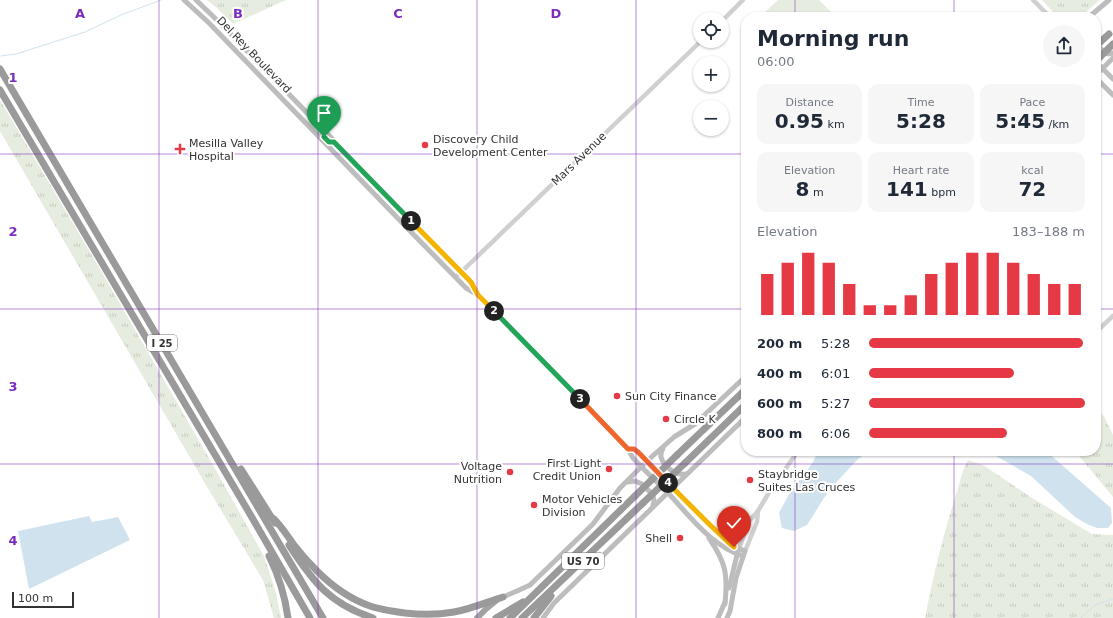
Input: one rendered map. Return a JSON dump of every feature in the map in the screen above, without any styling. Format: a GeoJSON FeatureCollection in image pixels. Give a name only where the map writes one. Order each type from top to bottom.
{"type":"FeatureCollection","features":[{"type":"Feature","properties":{"kind":"highway"},"geometry":{"type":"LineString","coordinates":[[1101,41],[1111,32]]}},
{"type":"Feature","properties":{"kind":"highway"},"geometry":{"type":"LineString","coordinates":[[1101,56],[1113,44]]}},
{"type":"Feature","properties":{"kind":"highway","name":"I 25"},"geometry":{"type":"LineString","coordinates":[[0,69],[323,618]]}},
{"type":"Feature","properties":{"kind":"highway","name":"I 25"},"geometry":{"type":"LineString","coordinates":[[0,90],[310,618]]}},
{"type":"Feature","properties":{"kind":"highway","name":"US 70"},"geometry":{"type":"LineString","coordinates":[[510,618],[741,394]]}},
{"type":"Feature","properties":{"kind":"highway","name":"US 70"},"geometry":{"type":"LineString","coordinates":[[522,618],[741,409]]}},
{"type":"Feature","properties":{"kind":"highway"},"geometry":{"type":"LineString","coordinates":[[215,435],[239,466],[304,568],[324,591],[340,603],[352,610],[373,618]]}},
{"type":"Feature","properties":{"kind":"highway"},"geometry":{"type":"LineString","coordinates":[[247,509],[277,572],[286,602],[288,618]]}},
{"type":"Feature","properties":{"kind":"highway"},"geometry":{"type":"LineString","coordinates":[[274,519],[295,547],[331,584],[351,597],[369,606],[386,610],[419,614],[439,614],[455,612],[504,597]]}},
{"type":"Feature","properties":{"kind":"highway"},"geometry":{"type":"LineString","coordinates":[[534,618],[553,594],[573,574],[575,568]]}},
{"type":"Feature","properties":{"kind":"highway"},"geometry":{"type":"LineString","coordinates":[[477,618],[494,602],[504,597]]}},
{"type":"Feature","properties":{"kind":"highway"},"geometry":{"type":"LineString","coordinates":[[496,618],[518,604],[529,600]]}},
{"type":"Feature","properties":{"kind":"main road","name":"Del Rey Boulevard"},"geometry":{"type":"LineString","coordinates":[[184,0],[219,33],[466,288],[478,295],[628,449],[631,456],[641,467],[706,534],[721,546],[741,552]]}},
{"type":"Feature","properties":{"kind":"main road","name":"Del Rey Boulevard"},"geometry":{"type":"LineString","coordinates":[[196,0],[210,12],[334,142],[462,272],[471,282],[478,295]]}},
{"type":"Feature","properties":{"kind":"main road"},"geometry":{"type":"LineString","coordinates":[[1095,12],[1109,0]]}},
{"type":"Feature","properties":{"kind":"main road"},"geometry":{"type":"LineString","coordinates":[[1101,50],[1108,54],[1113,53]]}},
{"type":"Feature","properties":{"kind":"main road"},"geometry":{"type":"LineString","coordinates":[[1113,58],[1102,68],[1113,79]]}},
{"type":"Feature","properties":{"kind":"main road"},"geometry":{"type":"LineString","coordinates":[[1101,83],[1113,94]]}},
{"type":"Feature","properties":{"kind":"main road"},"geometry":{"type":"LineString","coordinates":[[317,134],[329,142],[334,142],[336,148],[335,153],[342,154],[357,169],[364,172]]}},
{"type":"Feature","properties":{"kind":"main road"},"geometry":{"type":"LineString","coordinates":[[372,192],[378,186]]}},
{"type":"Feature","properties":{"kind":"main road"},"geometry":{"type":"LineString","coordinates":[[381,201],[386,195]]}},
{"type":"Feature","properties":{"kind":"main road"},"geometry":{"type":"LineString","coordinates":[[504,597],[530,585],[593,524],[615,494],[647,461],[674,437],[695,424],[741,381]]}},
{"type":"Feature","properties":{"kind":"main road"},"geometry":{"type":"LineString","coordinates":[[543,618],[554,603],[741,421]]}},
{"type":"Feature","properties":{"kind":"main road"},"geometry":{"type":"LineString","coordinates":[[663,447],[661,457],[664,463],[673,472],[686,474]]}},
{"type":"Feature","properties":{"kind":"main road","name":"Del Rey Boulevard"},"geometry":{"type":"LineString","coordinates":[[628,449],[636,450],[708,523],[741,552]]}},
{"type":"Feature","properties":{"kind":"main road"},"geometry":{"type":"LineString","coordinates":[[626,483],[635,481],[642,484],[653,495],[653,506]]}},
{"type":"Feature","properties":{"kind":"main road"},"geometry":{"type":"LineString","coordinates":[[701,528],[708,523]]}},
{"type":"Feature","properties":{"kind":"main road"},"geometry":{"type":"LineString","coordinates":[[706,534],[718,552],[726,574],[725,604]]}},
{"type":"Feature","properties":{"kind":"main road"},"geometry":{"type":"LineString","coordinates":[[718,618],[725,604],[741,552]]}},
{"type":"Feature","properties":{"kind":"main road"},"geometry":{"type":"LineString","coordinates":[[727,618],[730,611],[741,552]]}},
{"type":"Feature","properties":{"kind":"street"},"geometry":{"type":"LineString","coordinates":[[729,14],[743,0]]}},
{"type":"Feature","properties":{"kind":"street"},"geometry":{"type":"LineString","coordinates":[[1033,0],[1045,12]]}},
{"type":"Feature","properties":{"kind":"street","name":"Mars Avenue"},"geometry":{"type":"LineString","coordinates":[[456,277],[694,48]]}},
{"type":"Feature","properties":{"kind":"street"},"geometry":{"type":"LineString","coordinates":[[1101,327],[1113,316]]}},
{"type":"Feature","properties":{"kind":"street"},"geometry":{"type":"LineString","coordinates":[[741,552],[749,521],[758,511],[795,456]]}},
{"type":"Feature","properties":{"kind":"green space"},"geometry":{"type":"Polygon","coordinates":[[[207,0],[286,0],[233,24],[207,0]]]}},
{"type":"Feature","properties":{"kind":"green space"},"geometry":{"type":"Polygon","coordinates":[[[778,0],[819,0],[831,12],[765,12],[778,0]]]}},
{"type":"Feature","properties":{"kind":"green space"},"geometry":{"type":"Polygon","coordinates":[[[1042,0],[1100,0],[1086,12],[1053,12],[1042,0]]]}},
{"type":"Feature","properties":{"kind":"green space"},"geometry":{"type":"Polygon","coordinates":[[[0,100],[93,257],[264,556],[276,593],[281,618],[274,618],[263,580],[0,131],[0,100]]]}},
{"type":"Feature","properties":{"kind":"green space"},"geometry":{"type":"Polygon","coordinates":[[[1101,413],[1113,435],[1113,497],[1079,456],[1101,456],[1101,413]]]}},
{"type":"Feature","properties":{"kind":"green space"},"geometry":{"type":"Polygon","coordinates":[[[968,460],[983,465],[1032,498],[1092,534],[1113,535],[1113,618],[925,618],[943,540],[968,460]]]}},
{"type":"Feature","properties":{"kind":"water"},"geometry":{"type":"Polygon","coordinates":[[[816,456],[862,456],[829,490],[807,525],[794,531],[782,528],[779,513],[788,496],[816,456]]]}},
{"type":"Feature","properties":{"kind":"water"},"geometry":{"type":"Polygon","coordinates":[[[996,456],[1052,456],[1111,508],[1112,523],[1108,528],[1097,528],[1087,524],[1075,517],[1031,476],[996,456]]]}},
{"type":"Feature","properties":{"kind":"water"},"geometry":{"type":"Polygon","coordinates":[[[89,516],[92,522],[118,517],[130,540],[29,589],[18,531],[89,516]]]}},
{"type":"Feature","properties":{"kind":"waterway"},"geometry":{"type":"LineString","coordinates":[[1,56],[16,54],[85,32],[121,15],[161,0]]}},
{"type":"Feature","properties":{"kind":"waterway"},"geometry":{"type":"LineString","coordinates":[[1081,618],[1095,605],[1113,599]]}},
{"type":"Feature","properties":{"kind":"place","name":"Discovery Child Development Center"},"geometry":{"type":"Point","coordinates":[425,145]}},
{"type":"Feature","properties":{"kind":"place","name":"Mesilla Valley Hospital"},"geometry":{"type":"Point","coordinates":[180,149]}},
{"type":"Feature","properties":{"kind":"place","name":"Sun City Finance"},"geometry":{"type":"Point","coordinates":[617,396]}},
{"type":"Feature","properties":{"kind":"place","name":"Circle K"},"geometry":{"type":"Point","coordinates":[666,419]}},
{"type":"Feature","properties":{"kind":"place","name":"First Light Credit Union"},"geometry":{"type":"Point","coordinates":[609,469]}},
{"type":"Feature","properties":{"kind":"place","name":"Voltage Nutrition"},"geometry":{"type":"Point","coordinates":[510,472]}},
{"type":"Feature","properties":{"kind":"place","name":"Staybridge Suites Las Cruces"},"geometry":{"type":"Point","coordinates":[750,480]}},
{"type":"Feature","properties":{"kind":"place","name":"Motor Vehicles Division"},"geometry":{"type":"Point","coordinates":[534,505]}},
{"type":"Feature","properties":{"kind":"place","name":"Shell"},"geometry":{"type":"Point","coordinates":[680,538]}},
{"type":"Feature","properties":{"kind":"route"},"geometry":{"type":"LineString","coordinates":[[324,137],[329,142],[334,142],[471,282],[478,295],[618,439],[628,449],[634,449],[638,452],[708,523],[734,547]]}}]}
